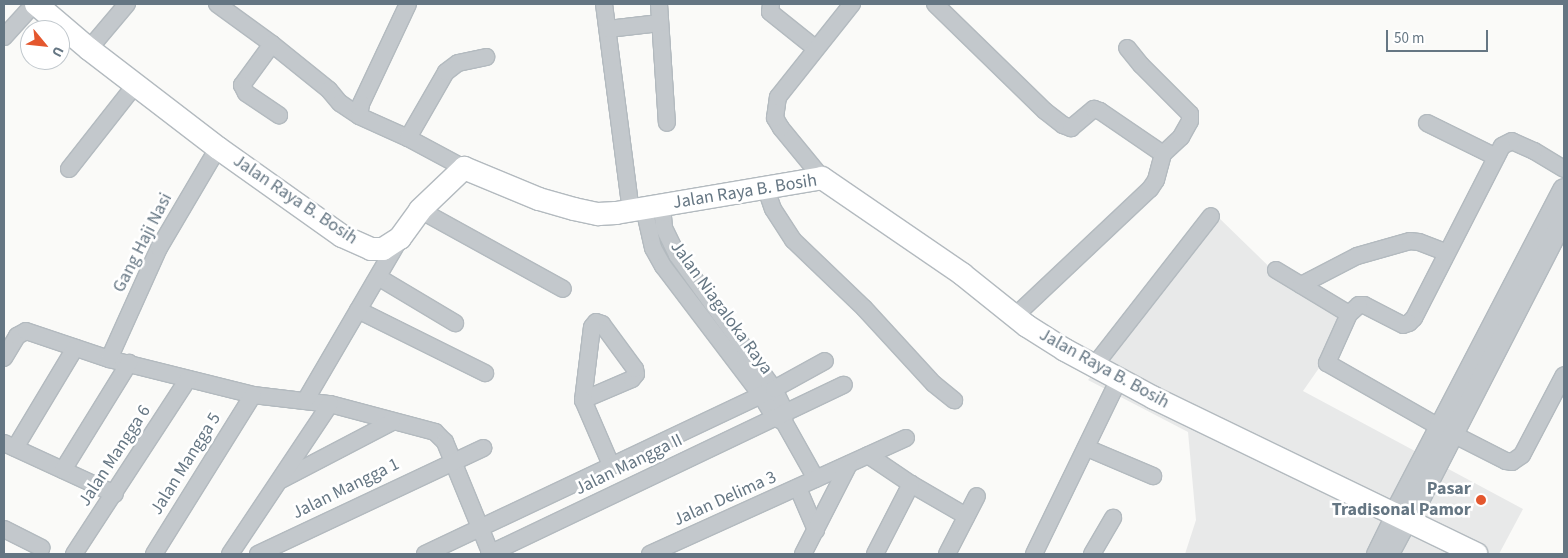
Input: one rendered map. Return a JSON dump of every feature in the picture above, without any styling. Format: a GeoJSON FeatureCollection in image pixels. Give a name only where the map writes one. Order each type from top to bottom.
{"type":"FeatureCollection","features":[{"type":"Feature","properties":{"kind":"main road","name":"Jalan Raya B. Bosih"},"geometry":{"type":"LineString","coordinates":[[35,4],[89,49],[218,148],[342,236],[371,249],[383,249],[400,238],[420,210],[464,168],[508,188],[574,210],[598,214],[646,208],[765,186],[822,178],[962,274],[1014,317],[1094,366],[1476,554]]}},
{"type":"Feature","properties":{"kind":"street"},"geometry":{"type":"LineString","coordinates":[[4,37],[35,4]]}},
{"type":"Feature","properties":{"kind":"street"},"geometry":{"type":"LineString","coordinates":[[89,49],[127,4]]}},
{"type":"Feature","properties":{"kind":"street"},"geometry":{"type":"LineString","coordinates":[[217,4],[272,44],[329,90],[340,103],[359,116],[408,138],[464,168]]}},
{"type":"Feature","properties":{"kind":"street"},"geometry":{"type":"LineString","coordinates":[[359,116],[361,104],[408,4]]}},
{"type":"Feature","properties":{"kind":"street","name":"Jalan Niagaloka Raya"},"geometry":{"type":"LineString","coordinates":[[604,4],[646,208],[652,248],[663,266],[767,392],[816,479]]}},
{"type":"Feature","properties":{"kind":"street"},"geometry":{"type":"LineString","coordinates":[[660,4],[666,123]]}},
{"type":"Feature","properties":{"kind":"street"},"geometry":{"type":"LineString","coordinates":[[771,4],[770,12],[815,48]]}},
{"type":"Feature","properties":{"kind":"street"},"geometry":{"type":"LineString","coordinates":[[822,178],[775,118],[778,97],[815,48],[852,4]]}},
{"type":"Feature","properties":{"kind":"street"},"geometry":{"type":"LineString","coordinates":[[935,4],[1045,111],[1063,125],[1071,128],[1094,109],[1100,111],[1163,154]]}},
{"type":"Feature","properties":{"kind":"street"},"geometry":{"type":"LineString","coordinates":[[608,29],[660,23]]}},
{"type":"Feature","properties":{"kind":"street"},"geometry":{"type":"LineString","coordinates":[[272,44],[242,85],[246,93],[279,115]]}},
{"type":"Feature","properties":{"kind":"street"},"geometry":{"type":"LineString","coordinates":[[1014,317],[1150,190],[1156,180],[1163,154],[1181,136],[1190,121],[1190,114],[1141,65],[1128,48]]}},
{"type":"Feature","properties":{"kind":"street"},"geometry":{"type":"LineString","coordinates":[[408,138],[446,72],[458,63],[486,57]]}},
{"type":"Feature","properties":{"kind":"street"},"geometry":{"type":"LineString","coordinates":[[69,169],[136,85]]}},
{"type":"Feature","properties":{"kind":"street"},"geometry":{"type":"LineString","coordinates":[[1427,123],[1496,157]]}},
{"type":"Feature","properties":{"kind":"street"},"geometry":{"type":"LineString","coordinates":[[1564,169],[1534,151],[1512,141],[1502,146],[1409,323],[1403,326],[1364,304],[1358,305],[1349,314],[1327,363],[1447,432],[1506,461],[1512,462],[1522,455],[1564,375]]}},
{"type":"Feature","properties":{"kind":"street","name":"Gang Haji Nasi"},"geometry":{"type":"LineString","coordinates":[[109,359],[158,248],[218,148]]}},
{"type":"Feature","properties":{"kind":"street"},"geometry":{"type":"LineString","coordinates":[[765,186],[773,209],[793,240],[864,308],[934,384],[954,400]]}},
{"type":"Feature","properties":{"kind":"street"},"geometry":{"type":"LineString","coordinates":[[1375,554],[1402,517],[1447,432],[1519,292],[1564,189]]}},
{"type":"Feature","properties":{"kind":"street"},"geometry":{"type":"LineString","coordinates":[[420,210],[563,289]]}},
{"type":"Feature","properties":{"kind":"street"},"geometry":{"type":"LineString","coordinates":[[1094,366],[1211,216]]}},
{"type":"Feature","properties":{"kind":"street"},"geometry":{"type":"LineString","coordinates":[[1519,292],[1564,219]]}},
{"type":"Feature","properties":{"kind":"street"},"geometry":{"type":"LineString","coordinates":[[305,401],[400,238]]}},
{"type":"Feature","properties":{"kind":"street"},"geometry":{"type":"LineString","coordinates":[[1302,285],[1357,256],[1410,241],[1420,242],[1447,253]]}},
{"type":"Feature","properties":{"kind":"street"},"geometry":{"type":"LineString","coordinates":[[1276,270],[1349,314]]}},
{"type":"Feature","properties":{"kind":"street"},"geometry":{"type":"LineString","coordinates":[[378,277],[455,323]]}},
{"type":"Feature","properties":{"kind":"street"},"geometry":{"type":"LineString","coordinates":[[358,310],[485,373]]}},
{"type":"Feature","properties":{"kind":"street"},"geometry":{"type":"LineString","coordinates":[[584,400],[632,379],[636,374],[636,369],[602,324],[596,322],[592,327],[584,400],[610,465]]}},
{"type":"Feature","properties":{"kind":"street"},"geometry":{"type":"LineString","coordinates":[[4,358],[17,336],[26,331],[109,359],[188,379],[253,395],[330,404],[435,432],[445,442],[490,554]]}},
{"type":"Feature","properties":{"kind":"street"},"geometry":{"type":"LineString","coordinates":[[75,348],[9,445],[115,494]]}},
{"type":"Feature","properties":{"kind":"street","name":"Jalan Mangga II"},"geometry":{"type":"LineString","coordinates":[[425,554],[767,392],[825,361]]}},
{"type":"Feature","properties":{"kind":"street"},"geometry":{"type":"LineString","coordinates":[[63,470],[128,363]]}},
{"type":"Feature","properties":{"kind":"street","name":"Jalan Mangga 6"},"geometry":{"type":"LineString","coordinates":[[74,554],[115,494],[188,379]]}},
{"type":"Feature","properties":{"kind":"street"},"geometry":{"type":"LineString","coordinates":[[1034,554],[1088,448],[1119,379]]}},
{"type":"Feature","properties":{"kind":"street","name":"Jalan Mangga II"},"geometry":{"type":"LineString","coordinates":[[490,554],[781,417],[844,385]]}},
{"type":"Feature","properties":{"kind":"street","name":"Jalan Mangga 5"},"geometry":{"type":"LineString","coordinates":[[154,554],[253,395]]}},
{"type":"Feature","properties":{"kind":"street"},"geometry":{"type":"LineString","coordinates":[[230,554],[330,404]]}},
{"type":"Feature","properties":{"kind":"street"},"geometry":{"type":"LineString","coordinates":[[280,480],[392,422]]}},
{"type":"Feature","properties":{"kind":"street","name":"Jalan Delima 3"},"geometry":{"type":"LineString","coordinates":[[650,554],[906,438]]}},
{"type":"Feature","properties":{"kind":"street","name":"Jalan Mangga 1"},"geometry":{"type":"LineString","coordinates":[[258,554],[452,460],[483,448]]}},
{"type":"Feature","properties":{"kind":"street"},"geometry":{"type":"LineString","coordinates":[[1088,448],[1154,476]]}},
{"type":"Feature","properties":{"kind":"street"},"geometry":{"type":"LineString","coordinates":[[868,455],[911,484],[966,516]]}},
{"type":"Feature","properties":{"kind":"street"},"geometry":{"type":"LineString","coordinates":[[803,554],[849,464]]}},
{"type":"Feature","properties":{"kind":"street"},"geometry":{"type":"LineString","coordinates":[[875,554],[911,484]]}},
{"type":"Feature","properties":{"kind":"street"},"geometry":{"type":"LineString","coordinates":[[798,488],[816,530]]}},
{"type":"Feature","properties":{"kind":"street"},"geometry":{"type":"LineString","coordinates":[[947,554],[977,496]]}},
{"type":"Feature","properties":{"kind":"street"},"geometry":{"type":"LineString","coordinates":[[1391,554],[1402,517]]}},
{"type":"Feature","properties":{"kind":"street"},"geometry":{"type":"LineString","coordinates":[[1092,554],[1113,518]]}},
{"type":"Feature","properties":{"kind":"street"},"geometry":{"type":"LineString","coordinates":[[6,534],[42,548]]}},
{"type":"Feature","properties":{"kind":"shaded area"},"geometry":{"type":"Polygon","coordinates":[[[1217,216],[1289,286],[1349,325],[1303,391],[1523,509],[1499,554],[1185,554],[1196,520],[1188,432],[1088,380],[1217,216]]]}},
{"type":"Feature","properties":{"kind":"place","name":"Pasar Tradisonal Pamor"},"geometry":{"type":"Point","coordinates":[1481,500]}}]}
